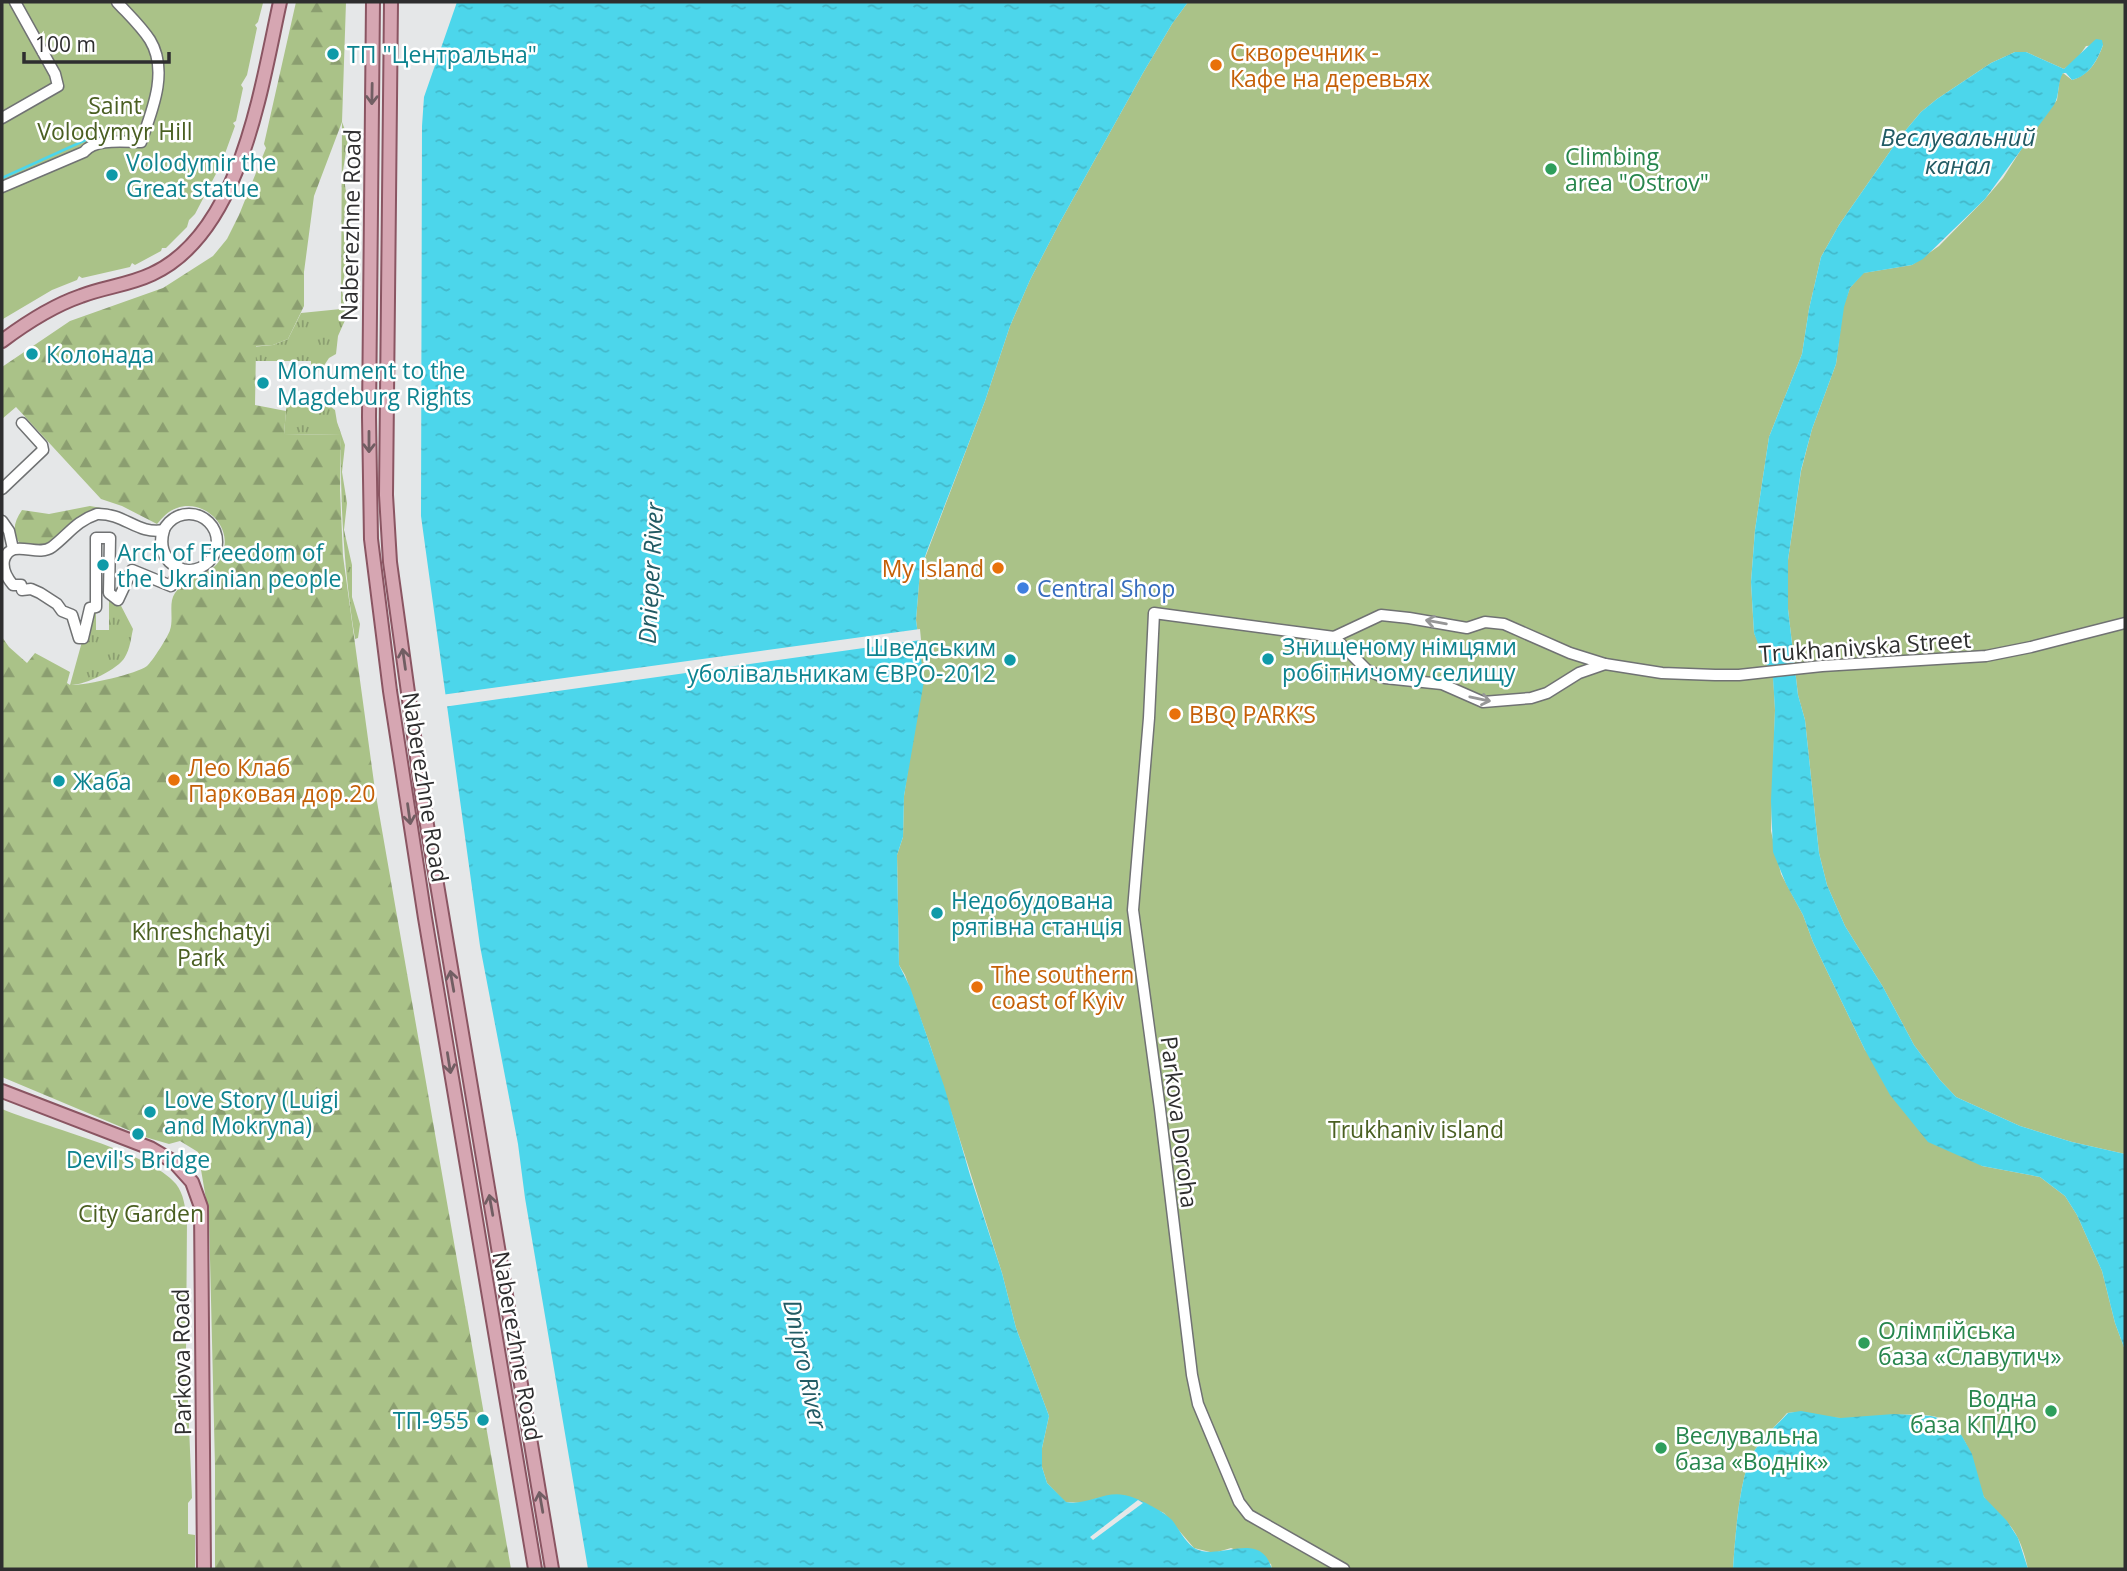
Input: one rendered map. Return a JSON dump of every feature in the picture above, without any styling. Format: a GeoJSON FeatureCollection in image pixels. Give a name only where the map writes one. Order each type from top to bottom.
{"type":"FeatureCollection","features":[{"type":"Feature","properties":{"kind":"main road"},"geometry":{"type":"LineString","coordinates":[[2,341],[34,318],[59,305],[82,295],[131,282],[166,267],[198,239],[223,199],[242,149],[252,120],[280,2]]}},
{"type":"Feature","properties":{"kind":"main road","name":"Naberezhne Road"},"geometry":{"type":"LineString","coordinates":[[373,2],[369,480],[372,550],[422,904],[536,1569]]}},
{"type":"Feature","properties":{"kind":"main road","name":"Naberezhne Road"},"geometry":{"type":"LineString","coordinates":[[391,2],[386,495],[390,562],[435,877],[552,1569]]}},
{"type":"Feature","properties":{"kind":"main road","name":"Parkova Road"},"geometry":{"type":"LineString","coordinates":[[2,1091],[150,1148],[174,1162],[192,1182],[201,1207],[204,1569]]}},
{"type":"Feature","properties":{"kind":"street"},"geometry":{"type":"LineString","coordinates":[[2,118],[58,86],[55,75],[15,2]]}},
{"type":"Feature","properties":{"kind":"street"},"geometry":{"type":"LineString","coordinates":[[2,187],[84,152],[90,146],[113,141],[141,142],[159,80],[158,62],[150,39],[117,2]]}},
{"type":"Feature","properties":{"kind":"street"},"geometry":{"type":"LineString","coordinates":[[2,489],[43,450],[42,445],[22,423]]}},
{"type":"Feature","properties":{"kind":"street"},"geometry":{"type":"LineString","coordinates":[[164,530],[150,532],[126,519],[97,514],[78,522],[52,547],[45,550],[36,551],[23,547],[13,549],[6,554],[3,565],[7,578],[13,585],[21,585],[22,590],[31,589],[40,593],[62,611],[70,613],[79,638],[83,638],[90,608],[96,607],[96,538],[110,538],[109,593],[118,600],[132,570],[171,586],[180,568],[172,563],[164,552],[162,541],[164,530],[176,517],[194,514],[210,523],[217,540],[212,557],[198,568],[180,568],[172,563],[164,552]]}},
{"type":"Feature","properties":{"kind":"street"},"geometry":{"type":"LineString","coordinates":[[2,521],[9,531],[13,549]]}},
{"type":"Feature","properties":{"kind":"street","name":"Parkova Doroha"},"geometry":{"type":"LineString","coordinates":[[1334,637],[1154,612],[1149,718],[1133,909],[1198,1405],[1239,1502],[1249,1515],[1344,1569]]}},
{"type":"Feature","properties":{"kind":"street","name":"Trukhanivska Street"},"geometry":{"type":"LineString","coordinates":[[1334,637],[1381,615],[1467,628],[1485,622],[1504,624],[1570,653],[1605,664],[1662,673],[1739,675],[1799,668],[1986,656],[2125,624]]}},
{"type":"Feature","properties":{"kind":"street"},"geometry":{"type":"LineString","coordinates":[[1334,637],[1367,670],[1385,678],[1442,684],[1483,702],[1531,698],[1547,693],[1579,673],[1605,664]]}},
{"type":"Feature","properties":{"kind":"green space","name":"Saint Volodymyr Hill"},"geometry":{"type":"Polygon","coordinates":[[[2,2],[263,3],[255,25],[257,28],[247,75],[241,85],[243,88],[236,121],[233,123],[235,126],[219,168],[187,227],[166,248],[135,265],[132,263],[130,267],[82,278],[79,276],[77,280],[52,290],[3,319],[2,2]]]}},
{"type":"Feature","properties":{"kind":"green space","name":"Khreshchatyi Park"},"geometry":{"type":"Polygon","coordinates":[[[296,2],[346,2],[342,122],[314,196],[304,272],[304,306],[288,339],[273,345],[256,346],[255,405],[286,411],[284,434],[341,435],[343,556],[375,790],[511,1569],[215,1569],[209,1217],[198,1152],[180,1141],[169,1144],[145,1137],[2,1077],[2,637],[27,663],[35,653],[70,672],[67,683],[70,685],[110,679],[141,669],[153,659],[169,633],[175,593],[187,580],[216,565],[222,555],[225,539],[223,530],[212,515],[196,507],[174,509],[157,524],[122,506],[101,499],[16,407],[2,419],[2,367],[70,321],[163,288],[213,256],[227,239],[266,148],[264,144],[296,2]]]}},
{"type":"Feature","properties":{"kind":"green space","name":"Trukhaniv island"},"geometry":{"type":"Polygon","coordinates":[[[1188,2],[2125,2],[2125,1154],[2020,1126],[1956,1097],[1914,1045],[1883,987],[1845,926],[1827,885],[1819,853],[1805,720],[1798,695],[1788,609],[1788,560],[1801,471],[1812,429],[1836,364],[1843,307],[1850,288],[1863,273],[1912,265],[1939,246],[2003,178],[2057,100],[2063,73],[2072,80],[2083,75],[2095,62],[2103,45],[2086,46],[2077,59],[2064,69],[2026,52],[2015,52],[1991,63],[1937,99],[1921,112],[1900,137],[1839,225],[1821,257],[1802,354],[1769,437],[1755,530],[1751,582],[1754,633],[1773,674],[1775,710],[1771,831],[1781,874],[1803,915],[1813,942],[1865,1050],[1982,1166],[2040,1177],[2065,1196],[2077,1215],[2102,1271],[2125,1350],[2125,1569],[2028,1569],[2018,1537],[1984,1497],[1966,1443],[1960,1434],[1952,1424],[1943,1419],[1915,1414],[1841,1418],[1787,1413],[1759,1444],[1748,1466],[1738,1510],[1733,1569],[1272,1569],[1271,1564],[1231,1548],[1214,1553],[1194,1548],[1164,1513],[1123,1495],[1083,1503],[1065,1502],[1047,1483],[1042,1467],[1042,1448],[1049,1416],[1016,1328],[1002,1273],[930,1045],[899,965],[897,855],[903,837],[904,796],[920,650],[916,620],[920,571],[985,401],[1010,326],[1030,280],[1143,73],[1188,2]]]}},
{"type":"Feature","properties":{"kind":"green space"},"geometry":{"type":"Polygon","coordinates":[[[342,122],[348,138],[343,171],[347,199],[343,227],[347,260],[342,289],[346,318],[338,336],[336,354],[329,358],[321,370],[311,372],[311,361],[254,361],[206,351],[273,345],[288,339],[301,313],[341,309],[342,122]]]}},
{"type":"Feature","properties":{"kind":"green space"},"geometry":{"type":"Polygon","coordinates":[[[311,391],[320,393],[335,410],[345,445],[342,472],[347,503],[344,530],[352,565],[352,597],[360,624],[358,638],[355,639],[344,537],[341,486],[341,435],[284,434],[287,399],[310,405],[311,391]]]}},
{"type":"Feature","properties":{"kind":"green space"},"geometry":{"type":"Polygon","coordinates":[[[90,506],[117,514],[97,514],[52,547],[23,547],[15,533],[15,524],[22,510],[49,514],[90,506]]]}},
{"type":"Feature","properties":{"kind":"green space"},"geometry":{"type":"Polygon","coordinates":[[[109,593],[118,600],[133,629],[127,654],[121,662],[100,676],[70,685],[83,638],[96,607],[96,630],[109,630],[109,593]]]}},
{"type":"Feature","properties":{"kind":"green space","name":"City Garden"},"geometry":{"type":"Polygon","coordinates":[[[2,1109],[144,1161],[163,1172],[181,1192],[187,1220],[186,1355],[192,1498],[188,1503],[188,1534],[195,1535],[195,1569],[2,1569],[2,1109]]]}},
{"type":"Feature","properties":{"kind":"water"},"geometry":{"type":"Polygon","coordinates":[[[457,2],[1188,2],[1143,73],[1030,280],[1010,326],[985,401],[920,571],[916,620],[924,681],[904,796],[903,837],[897,855],[899,965],[910,987],[944,1086],[1002,1273],[1016,1328],[1049,1416],[1042,1448],[1042,1467],[1047,1483],[1066,1502],[1081,1502],[1117,1494],[1136,1498],[1168,1516],[1192,1547],[1206,1552],[1249,1548],[1266,1557],[1272,1569],[588,1569],[518,1144],[480,946],[421,516],[424,97],[457,2]]]}},
{"type":"Feature","properties":{"kind":"water","name":"Веслувальний канал"},"geometry":{"type":"Polygon","coordinates":[[[2096,39],[2102,40],[2103,45],[2092,67],[2072,80],[2063,73],[2054,105],[1985,199],[1923,259],[1912,265],[1864,273],[1850,288],[1844,307],[1836,364],[1812,429],[1801,470],[1788,560],[1788,609],[1798,695],[1805,720],[1819,853],[1827,885],[1845,926],[1883,987],[1914,1045],[1956,1097],[2020,1126],[2125,1154],[2125,1350],[2102,1271],[2077,1215],[2065,1196],[2040,1177],[1982,1166],[1928,1142],[1890,1095],[1865,1050],[1773,852],[1773,678],[1772,670],[1765,663],[1754,633],[1751,582],[1755,530],[1769,437],[1802,354],[1821,257],[1839,225],[1900,137],[1921,112],[1937,99],[1991,63],[2015,52],[2026,52],[2064,69],[2096,39]]]}},
{"type":"Feature","properties":{"kind":"water"},"geometry":{"type":"Polygon","coordinates":[[[1801,1411],[1840,1418],[1894,1414],[1931,1416],[1949,1421],[1972,1454],[1984,1497],[2007,1521],[2018,1538],[2028,1569],[1733,1569],[1741,1494],[1752,1455],[1788,1413],[1801,1411]]]}},
{"type":"Feature","properties":{"kind":"pier"},"geometry":{"type":"Polygon","coordinates":[[[920,629],[921,640],[443,707],[441,695],[920,629]]]}},
{"type":"Feature","properties":{"kind":"pier"},"geometry":{"type":"Polygon","coordinates":[[[1138,1500],[1143,1503],[1093,1540],[1090,1537],[1138,1500]]]}},
{"type":"Feature","properties":{"kind":"waterway"},"geometry":{"type":"LineString","coordinates":[[2,178],[90,138],[107,135]]}},
{"type":"Feature","properties":{"kind":"place","name":"ТП \"Центральна\""},"geometry":{"type":"Point","coordinates":[333,54]}},
{"type":"Feature","properties":{"kind":"place","name":"Скворечник - Кафе на деревьях"},"geometry":{"type":"Point","coordinates":[1216,65]}},
{"type":"Feature","properties":{"kind":"place","name":"Climbing area \"Ostrov\""},"geometry":{"type":"Point","coordinates":[1551,169]}},
{"type":"Feature","properties":{"kind":"place","name":"Volodymir the Great statue"},"geometry":{"type":"Point","coordinates":[112,175]}},
{"type":"Feature","properties":{"kind":"place","name":"Колонада"},"geometry":{"type":"Point","coordinates":[32,354]}},
{"type":"Feature","properties":{"kind":"place","name":"Monument to the Magdeburg Rights"},"geometry":{"type":"Point","coordinates":[263,383]}},
{"type":"Feature","properties":{"kind":"place","name":"Arch of Freedom of the Ukrainian people"},"geometry":{"type":"Point","coordinates":[103,565]}},
{"type":"Feature","properties":{"kind":"place","name":"My Island"},"geometry":{"type":"Point","coordinates":[998,568]}},
{"type":"Feature","properties":{"kind":"place","name":"Central Shop"},"geometry":{"type":"Point","coordinates":[1023,588]}},
{"type":"Feature","properties":{"kind":"place","name":"Знищеному німцями робітничому селищу"},"geometry":{"type":"Point","coordinates":[1268,659]}},
{"type":"Feature","properties":{"kind":"place","name":"Шведським уболівальникам ЄВРО-2012"},"geometry":{"type":"Point","coordinates":[1010,660]}},
{"type":"Feature","properties":{"kind":"place","name":"BBQ PARK’S"},"geometry":{"type":"Point","coordinates":[1175,714]}},
{"type":"Feature","properties":{"kind":"place","name":"Лео Клаб Парковая дор.20"},"geometry":{"type":"Point","coordinates":[174,780]}},
{"type":"Feature","properties":{"kind":"place","name":"Жаба"},"geometry":{"type":"Point","coordinates":[59,781]}},
{"type":"Feature","properties":{"kind":"place","name":"Недобудована рятівна станція"},"geometry":{"type":"Point","coordinates":[937,913]}},
{"type":"Feature","properties":{"kind":"place","name":"The southern coast of Kyiv"},"geometry":{"type":"Point","coordinates":[977,987]}},
{"type":"Feature","properties":{"kind":"place","name":"Love Story (Luigi and Mokryna)"},"geometry":{"type":"Point","coordinates":[150,1112]}},
{"type":"Feature","properties":{"kind":"place","name":"Devil's Bridge"},"geometry":{"type":"Point","coordinates":[138,1134]}},
{"type":"Feature","properties":{"kind":"place","name":"Олімпійська база «Славутич»"},"geometry":{"type":"Point","coordinates":[1864,1343]}},
{"type":"Feature","properties":{"kind":"place","name":"Водна база КПДЮ"},"geometry":{"type":"Point","coordinates":[2051,1411]}},
{"type":"Feature","properties":{"kind":"place","name":"ТП-955"},"geometry":{"type":"Point","coordinates":[483,1420]}},
{"type":"Feature","properties":{"kind":"place","name":"Веслувальна база «Воднік»"},"geometry":{"type":"Point","coordinates":[1661,1448]}},
{"type":"Feature","properties":{"kind":"water label","name":"Dnieper River"},"geometry":{"type":"Point","coordinates":[650,573]}},
{"type":"Feature","properties":{"kind":"water label","name":"Dnipro River"},"geometry":{"type":"Point","coordinates":[806,1364]}}]}
